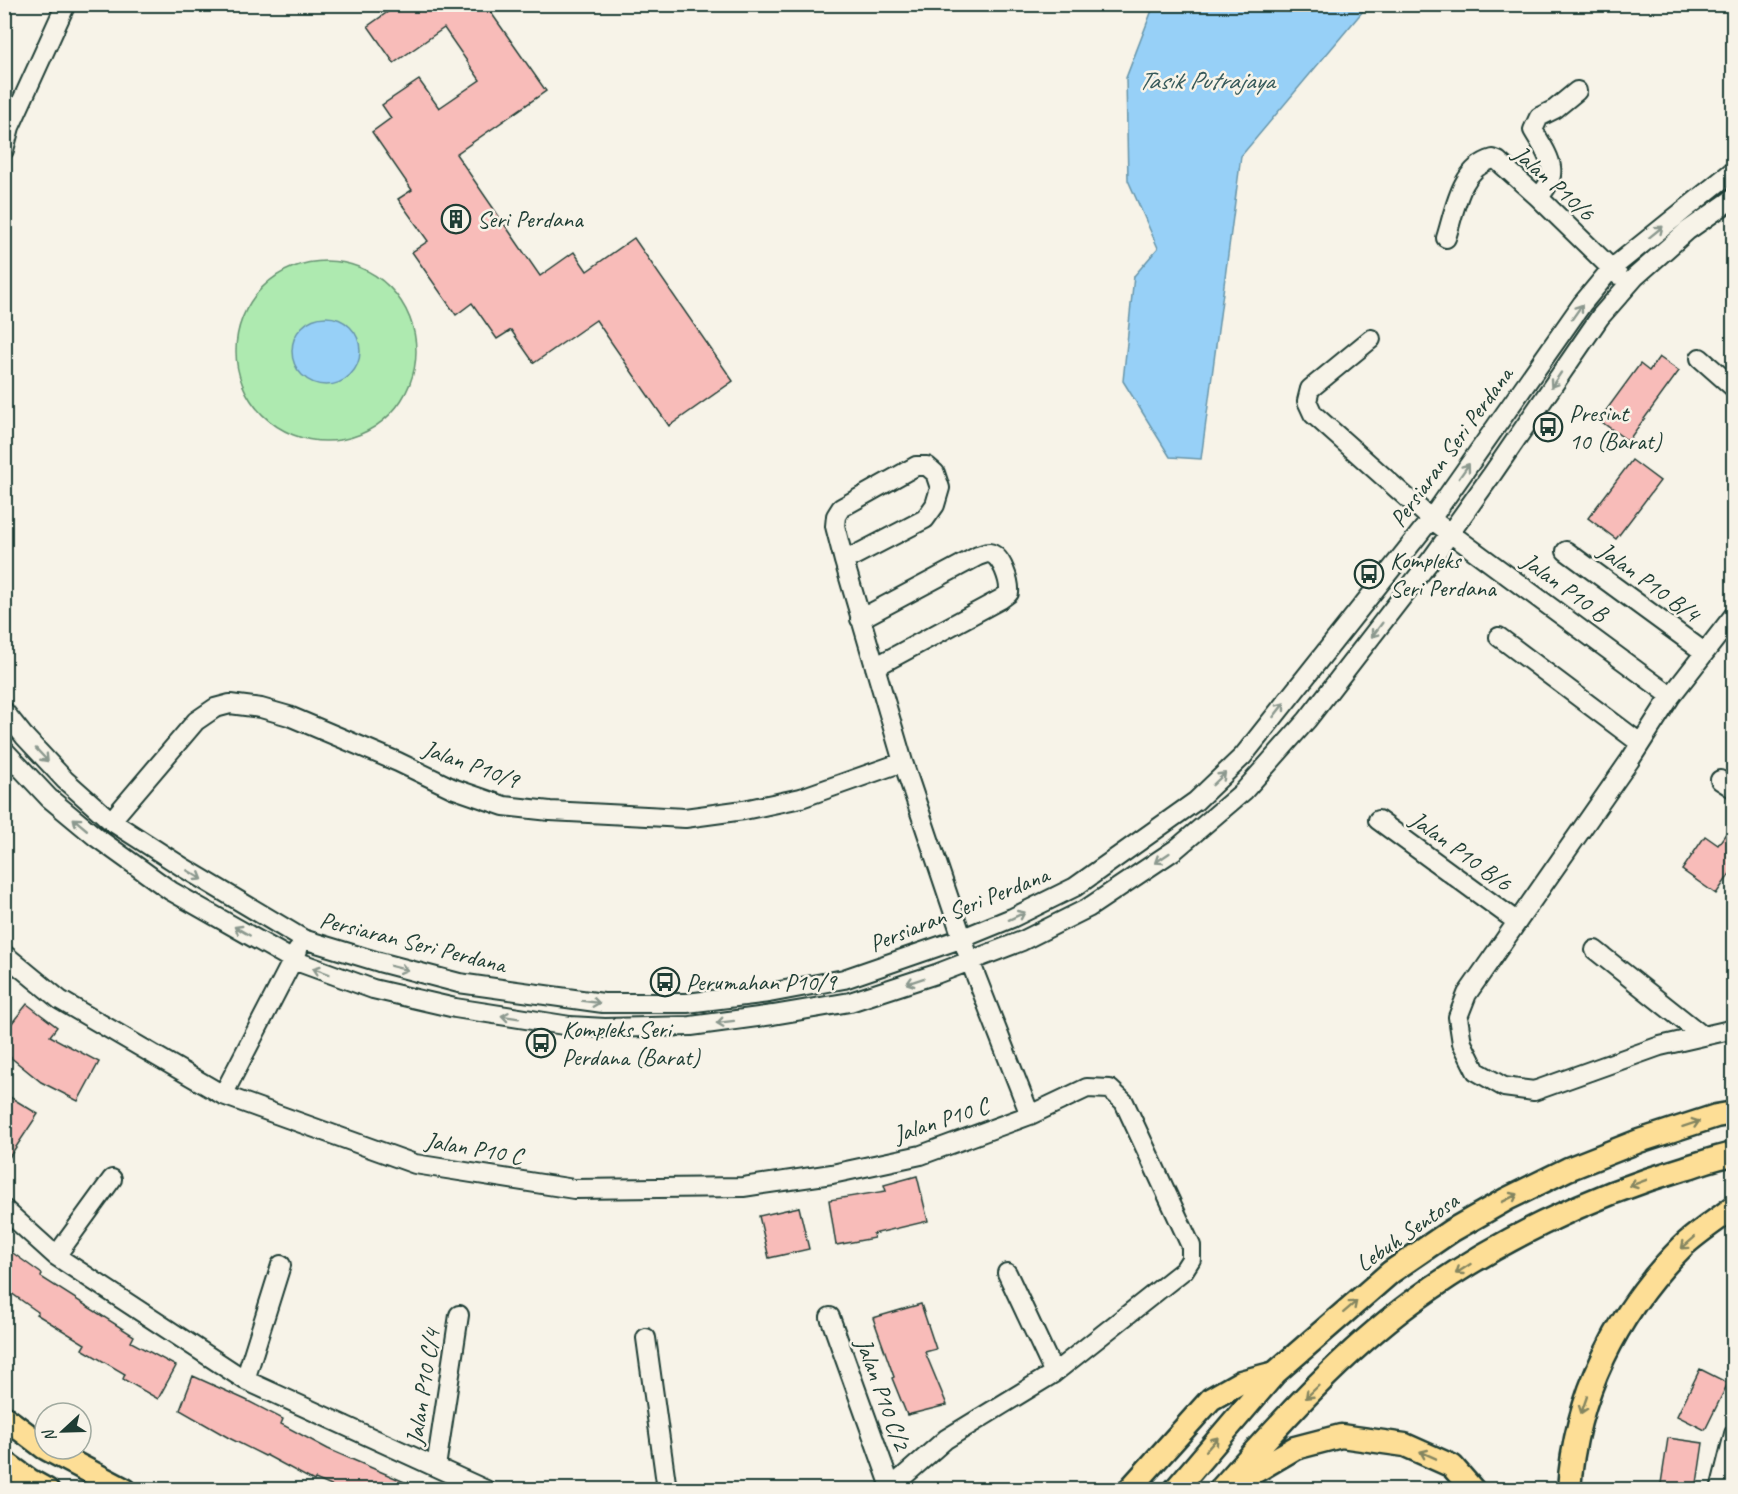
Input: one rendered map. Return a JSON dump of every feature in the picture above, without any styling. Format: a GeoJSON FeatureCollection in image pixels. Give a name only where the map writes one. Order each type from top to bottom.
{"type":"FeatureCollection","features":[{"type":"Feature","properties":{"kind":"main road","name":"Lebuh Sentosa"},"geometry":{"type":"LineString","coordinates":[[1175,1490],[1275,1373],[1391,1272],[1451,1231],[1507,1199],[1568,1169],[1639,1140],[1716,1116],[1734,1113]]}},
{"type":"Feature","properties":{"kind":"main road"},"geometry":{"type":"LineString","coordinates":[[1220,1490],[1280,1423],[1348,1356],[1412,1302],[1470,1264],[1583,1205],[1654,1177],[1734,1154]]}},
{"type":"Feature","properties":{"kind":"main road"},"geometry":{"type":"LineString","coordinates":[[1569,1490],[1571,1461],[1580,1417],[1597,1369],[1617,1331],[1649,1283],[1685,1244],[1734,1207]]}},
{"type":"Feature","properties":{"kind":"main road"},"geometry":{"type":"LineString","coordinates":[[1129,1490],[1211,1399],[1241,1382],[1275,1373]]}},
{"type":"Feature","properties":{"kind":"main road"},"geometry":{"type":"LineString","coordinates":[[4,1417],[33,1438]]}},
{"type":"Feature","properties":{"kind":"main road"},"geometry":{"type":"LineString","coordinates":[[1226,1490],[1260,1467],[1295,1448],[1341,1436],[1405,1445],[1452,1466],[1473,1490]]}},
{"type":"Feature","properties":{"kind":"main road"},"geometry":{"type":"LineString","coordinates":[[70,1461],[125,1490]]}},
{"type":"Feature","properties":{"kind":"main road"},"geometry":{"type":"LineString","coordinates":[[4,1462],[38,1486]]}},
{"type":"Feature","properties":{"kind":"street"},"geometry":{"type":"LineString","coordinates":[[4,150],[10,127],[64,5]]}},
{"type":"Feature","properties":{"kind":"street"},"geometry":{"type":"LineString","coordinates":[[1538,197],[1548,187],[1552,175],[1546,152],[1533,130],[1539,117],[1556,109],[1577,91]]}},
{"type":"Feature","properties":{"kind":"street","name":"Jalan P10/6"},"geometry":{"type":"LineString","coordinates":[[1446,238],[1465,180],[1479,164],[1492,159],[1498,161],[1538,197],[1629,284]]}},
{"type":"Feature","properties":{"kind":"street","name":"Persiaran Seri Perdana"},"geometry":{"type":"LineString","coordinates":[[4,711],[65,780],[111,821],[184,868],[303,939],[459,983],[603,1003],[687,1003],[769,993],[844,979],[963,938],[1012,918],[1076,887],[1196,801],[1243,756],[1431,519],[1582,304],[1611,269],[1734,170]]}},
{"type":"Feature","properties":{"kind":"street","name":"Persiaran Seri Perdana"},"geometry":{"type":"LineString","coordinates":[[4,750],[48,798],[96,837],[171,891],[293,960],[373,990],[455,1008],[570,1026],[605,1028],[691,1026],[850,1002],[936,974],[1022,941],[1088,908],[1176,849],[1244,791],[1321,702],[1450,533],[1600,318],[1629,284],[1687,231],[1734,198]]}},
{"type":"Feature","properties":{"kind":"street","name":"Jalan P10 B"},"geometry":{"type":"LineString","coordinates":[[1371,339],[1310,389],[1307,401],[1314,414],[1431,519],[1671,696]]}},
{"type":"Feature","properties":{"kind":"street"},"geometry":{"type":"LineString","coordinates":[[1700,358],[1734,388]]}},
{"type":"Feature","properties":{"kind":"street"},"geometry":{"type":"LineString","coordinates":[[843,561],[925,519],[935,505],[940,488],[935,474],[927,466],[916,466],[841,508],[836,516],[835,526],[843,561],[903,762],[970,961],[1030,1115]]}},
{"type":"Feature","properties":{"kind":"street","name":"Jalan P10 B/4"},"geometry":{"type":"LineString","coordinates":[[1566,551],[1704,652]]}},
{"type":"Feature","properties":{"kind":"street"},"geometry":{"type":"LineString","coordinates":[[860,619],[978,556],[989,553],[997,558],[1010,584],[1009,593],[1001,599],[875,667]]}},
{"type":"Feature","properties":{"kind":"street"},"geometry":{"type":"LineString","coordinates":[[1734,615],[1671,696],[1516,921],[1467,994],[1458,1017],[1462,1043],[1476,1071],[1504,1087],[1534,1091],[1660,1046],[1734,1029]]}},
{"type":"Feature","properties":{"kind":"street"},"geometry":{"type":"LineString","coordinates":[[1500,637],[1640,743]]}},
{"type":"Feature","properties":{"kind":"street","name":"Jalan P10/9"},"geometry":{"type":"LineString","coordinates":[[111,821],[196,721],[215,708],[230,705],[261,708],[289,716],[398,762],[452,788],[504,806],[550,811],[686,818],[744,810],[801,798],[903,762]]}},
{"type":"Feature","properties":{"kind":"street","name":"Jalan P10 B/6"},"geometry":{"type":"LineString","coordinates":[[1378,820],[1516,921]]}},
{"type":"Feature","properties":{"kind":"street"},"geometry":{"type":"LineString","coordinates":[[223,1095],[303,939]]}},
{"type":"Feature","properties":{"kind":"street"},"geometry":{"type":"LineString","coordinates":[[1595,951],[1703,1036]]}},
{"type":"Feature","properties":{"kind":"street","name":"Jalan P10 C"},"geometry":{"type":"LineString","coordinates":[[4,954],[60,1000],[223,1095],[415,1164],[574,1189],[743,1187],[832,1174],[921,1155],[1030,1115],[1087,1088],[1110,1089],[1124,1102],[1191,1246],[1191,1259],[1184,1270],[1054,1373],[946,1439],[890,1488]]}},
{"type":"Feature","properties":{"kind":"street"},"geometry":{"type":"LineString","coordinates":[[56,1256],[112,1179]]}},
{"type":"Feature","properties":{"kind":"street"},"geometry":{"type":"LineString","coordinates":[[4,1209],[56,1256],[245,1380],[486,1490]]}},
{"type":"Feature","properties":{"kind":"street"},"geometry":{"type":"LineString","coordinates":[[245,1380],[281,1265]]}},
{"type":"Feature","properties":{"kind":"street"},"geometry":{"type":"LineString","coordinates":[[1006,1273],[1054,1373]]}},
{"type":"Feature","properties":{"kind":"street","name":"Jalan P10 C/4"},"geometry":{"type":"LineString","coordinates":[[436,1467],[459,1314]]}},
{"type":"Feature","properties":{"kind":"street","name":"Jalan P10 C/2"},"geometry":{"type":"LineString","coordinates":[[830,1317],[890,1488]]}},
{"type":"Feature","properties":{"kind":"street"},"geometry":{"type":"LineString","coordinates":[[646,1338],[667,1490]]}},
{"type":"Feature","properties":{"kind":"street"},"geometry":{"type":"LineString","coordinates":[[1720,1490],[1734,1434]]}},
{"type":"Feature","properties":{"kind":"green space"},"geometry":{"type":"Polygon","coordinates":[[[326,261],[360,268],[376,276],[389,288],[401,301],[409,317],[416,351],[409,385],[401,401],[389,414],[376,426],[360,434],[326,441],[292,434],[276,426],[263,414],[251,401],[243,385],[236,351],[243,317],[251,301],[263,288],[276,276],[292,268],[326,261]]]}},
{"type":"Feature","properties":{"kind":"water","name":"Tasik Putrajaya"},"geometry":{"type":"Polygon","coordinates":[[[1154,5],[1368,5],[1241,156],[1201,459],[1170,457],[1123,381],[1134,276],[1158,248],[1128,180],[1126,78],[1154,5]]]}},
{"type":"Feature","properties":{"kind":"water"},"geometry":{"type":"Polygon","coordinates":[[[319,317],[333,317],[345,322],[355,332],[360,351],[355,370],[345,380],[333,385],[319,385],[307,380],[297,370],[292,358],[292,344],[297,332],[307,322],[319,317]]]}},
{"type":"Feature","properties":{"kind":"building","name":"Seri Perdana"},"geometry":{"type":"Polygon","coordinates":[[[399,4],[485,4],[546,91],[456,154],[540,276],[574,252],[587,271],[634,238],[733,381],[669,426],[596,320],[534,363],[511,330],[497,339],[472,303],[456,315],[412,252],[428,241],[398,199],[412,190],[372,132],[391,118],[382,105],[419,80],[439,108],[480,80],[444,28],[394,63],[368,26],[399,4]]]}},
{"type":"Feature","properties":{"kind":"building"},"geometry":{"type":"Polygon","coordinates":[[[1659,357],[1679,371],[1628,441],[1599,420],[1640,364],[1649,371],[1659,357]]]}},
{"type":"Feature","properties":{"kind":"building"},"geometry":{"type":"Polygon","coordinates":[[[1632,460],[1660,481],[1616,539],[1588,518],[1632,460]]]}},
{"type":"Feature","properties":{"kind":"building"},"geometry":{"type":"Polygon","coordinates":[[[1734,822],[1734,868],[1716,894],[1682,870],[1705,836],[1718,845],[1734,822]]]}},
{"type":"Feature","properties":{"kind":"building"},"geometry":{"type":"Polygon","coordinates":[[[27,1004],[57,1027],[50,1036],[99,1062],[78,1101],[41,1082],[4,1052],[4,1033],[27,1004]]]}},
{"type":"Feature","properties":{"kind":"building"},"geometry":{"type":"Polygon","coordinates":[[[10,1097],[38,1114],[4,1165],[4,1106],[10,1097]]]}},
{"type":"Feature","properties":{"kind":"building"},"geometry":{"type":"Polygon","coordinates":[[[917,1176],[928,1221],[873,1234],[874,1238],[836,1245],[829,1200],[886,1191],[884,1185],[917,1176]]]}},
{"type":"Feature","properties":{"kind":"building"},"geometry":{"type":"Polygon","coordinates":[[[799,1207],[809,1249],[769,1258],[759,1216],[799,1207]]]}},
{"type":"Feature","properties":{"kind":"building"},"geometry":{"type":"Polygon","coordinates":[[[10,1251],[42,1274],[41,1277],[134,1336],[131,1342],[176,1366],[158,1399],[123,1379],[125,1374],[82,1349],[85,1344],[36,1314],[38,1312],[4,1288],[4,1258],[10,1251]]]}},
{"type":"Feature","properties":{"kind":"building"},"geometry":{"type":"Polygon","coordinates":[[[921,1304],[936,1349],[925,1352],[947,1405],[907,1415],[892,1378],[894,1377],[873,1318],[921,1304]]]}},
{"type":"Feature","properties":{"kind":"building"},"geometry":{"type":"Polygon","coordinates":[[[1700,1369],[1728,1383],[1705,1430],[1677,1416],[1700,1369]]]}},
{"type":"Feature","properties":{"kind":"building"},"geometry":{"type":"Polygon","coordinates":[[[193,1376],[283,1419],[281,1424],[328,1449],[423,1490],[341,1490],[315,1479],[314,1481],[229,1438],[180,1410],[193,1376]]]}},
{"type":"Feature","properties":{"kind":"building"},"geometry":{"type":"Polygon","coordinates":[[[1668,1438],[1703,1443],[1696,1490],[1660,1490],[1668,1438]]]}},
{"type":"Feature","properties":{"kind":"place","name":"Seri Perdana"},"geometry":{"type":"Point","coordinates":[456,219]}},
{"type":"Feature","properties":{"kind":"place","name":"Presint 10 (Barat)"},"geometry":{"type":"Point","coordinates":[1548,427]}},
{"type":"Feature","properties":{"kind":"place","name":"Kompleks Seri Perdana"},"geometry":{"type":"Point","coordinates":[1369,574]}},
{"type":"Feature","properties":{"kind":"place","name":"Perumahan P10/9"},"geometry":{"type":"Point","coordinates":[665,982]}},
{"type":"Feature","properties":{"kind":"place","name":"Kompleks Seri Perdana (Barat)"},"geometry":{"type":"Point","coordinates":[541,1043]}}]}
